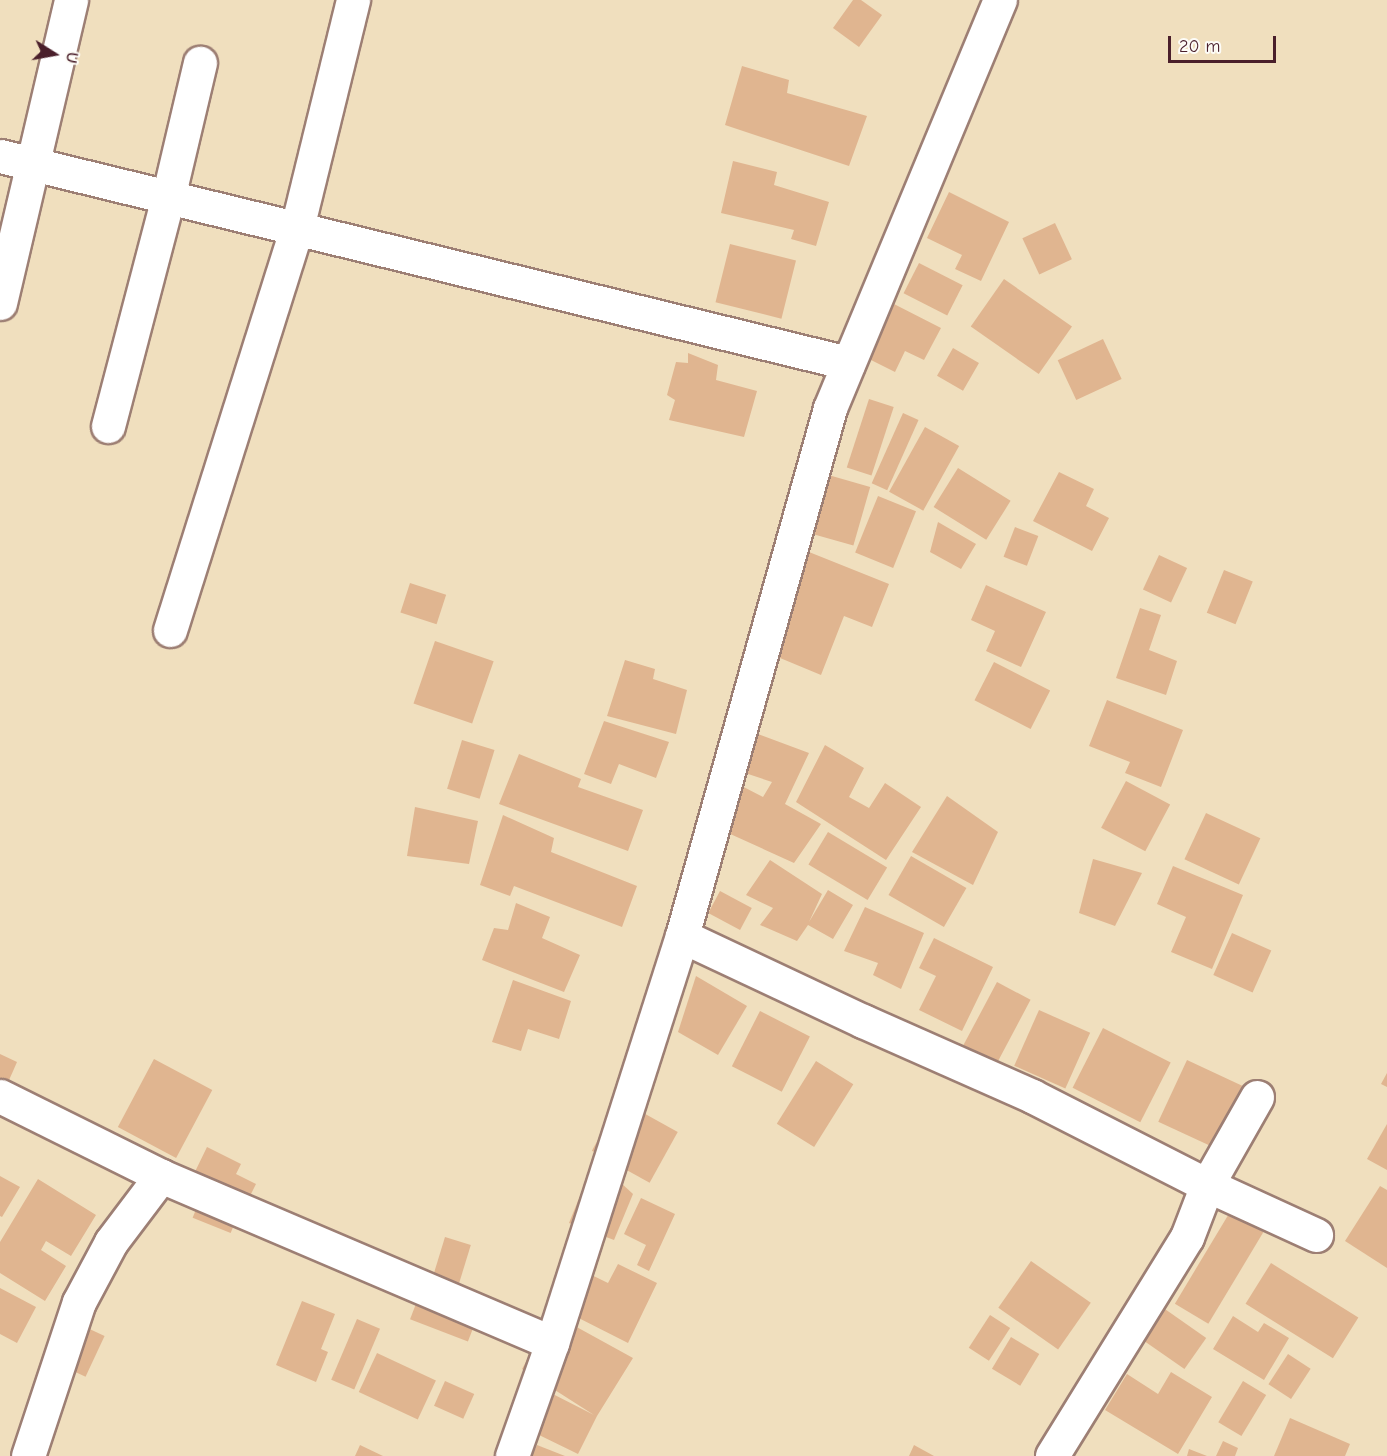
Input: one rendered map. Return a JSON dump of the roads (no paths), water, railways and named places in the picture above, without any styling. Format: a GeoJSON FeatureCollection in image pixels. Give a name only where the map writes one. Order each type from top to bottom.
{"type":"FeatureCollection","features":[{"type":"Feature","properties":{"kind":"street"},"geometry":{"type":"LineString","coordinates":[[0,303],[71,0]]}},
{"type":"Feature","properties":{"kind":"street"},"geometry":{"type":"LineString","coordinates":[[170,630],[297,228],[352,0]]}},
{"type":"Feature","properties":{"kind":"street"},"geometry":{"type":"LineString","coordinates":[[513,1456],[552,1343],[682,936],[830,408],[1000,0]]}},
{"type":"Feature","properties":{"kind":"street"},"geometry":{"type":"LineString","coordinates":[[108,426],[168,198],[200,63]]}},
{"type":"Feature","properties":{"kind":"street"},"geometry":{"type":"LineString","coordinates":[[0,156],[848,363]]}},
{"type":"Feature","properties":{"kind":"street"},"geometry":{"type":"LineString","coordinates":[[682,936],[863,1021],[1032,1096],[1207,1185],[1316,1236]]}},
{"type":"Feature","properties":{"kind":"street"},"geometry":{"type":"LineString","coordinates":[[0,1096],[161,1176],[552,1343]]}},
{"type":"Feature","properties":{"kind":"street"},"geometry":{"type":"LineString","coordinates":[[1052,1456],[1187,1236],[1207,1185],[1257,1097]]}},
{"type":"Feature","properties":{"kind":"street"},"geometry":{"type":"LineString","coordinates":[[28,1456],[79,1302],[111,1242],[161,1176]]}}]}
